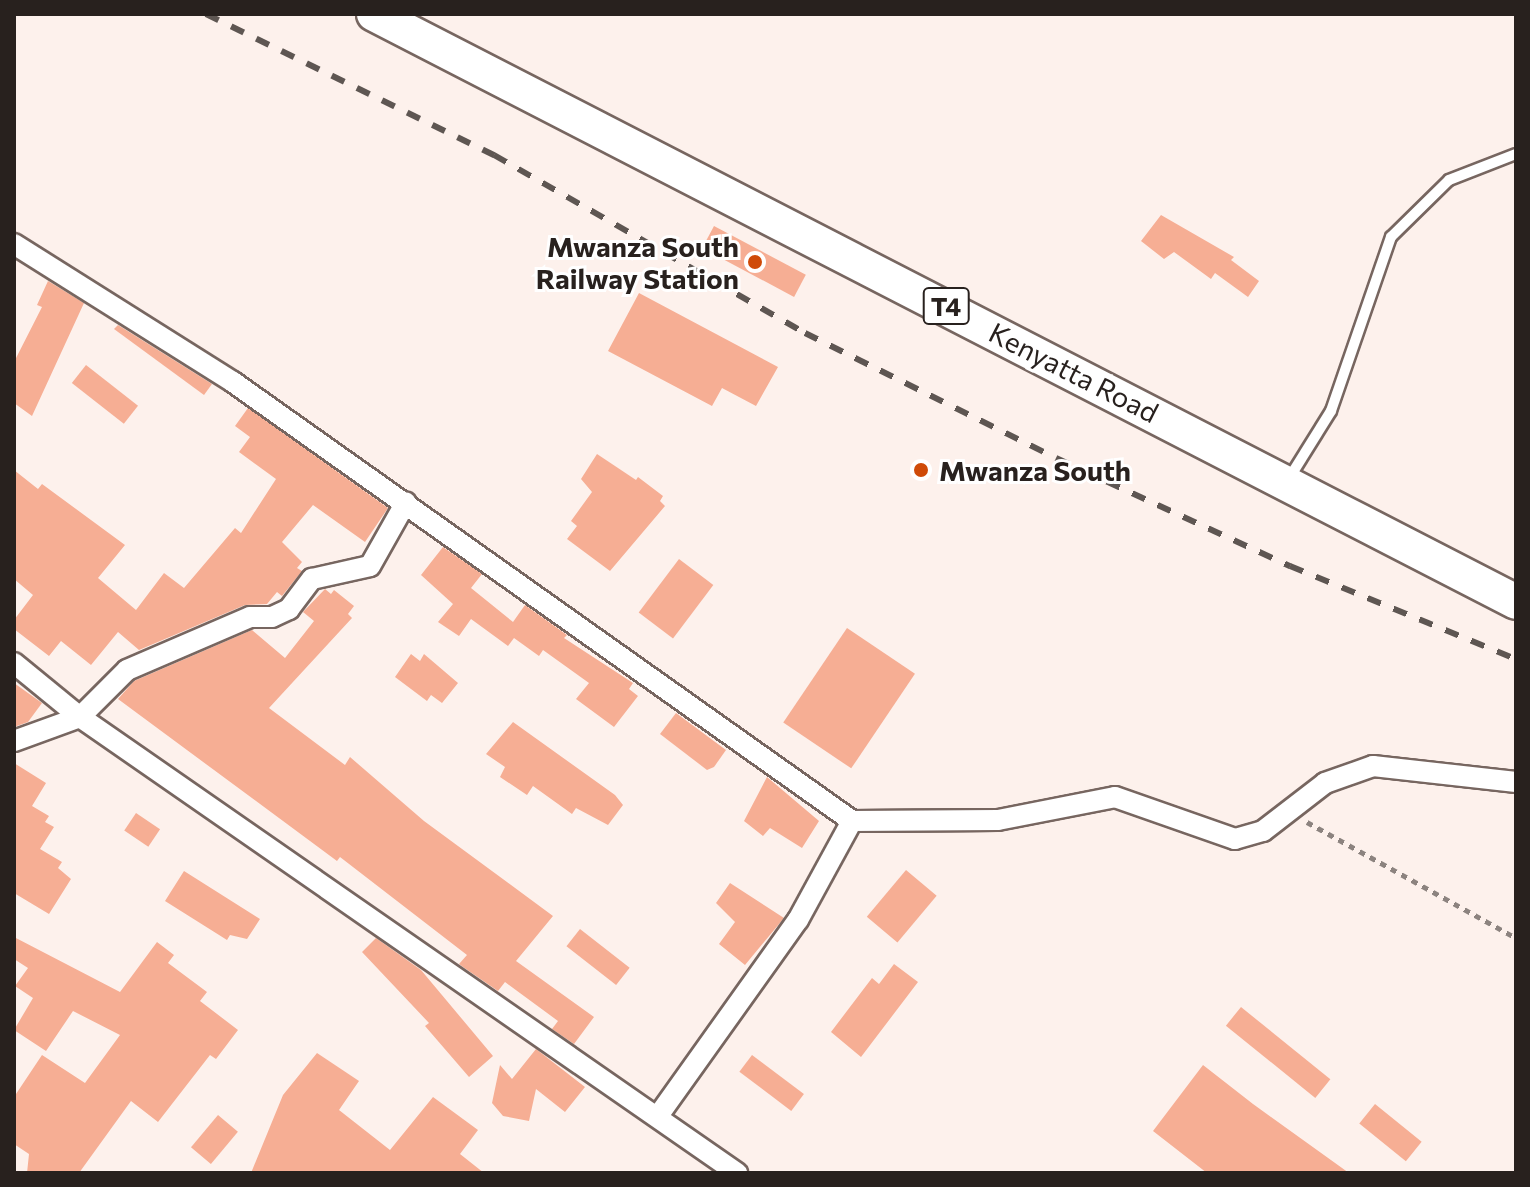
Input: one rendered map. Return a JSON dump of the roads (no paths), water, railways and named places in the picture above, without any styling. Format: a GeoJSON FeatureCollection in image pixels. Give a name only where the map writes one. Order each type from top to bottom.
{"type":"FeatureCollection","features":[{"type":"Feature","properties":{"kind":"highway","name":"Kenyatta Road"},"geometry":{"type":"LineString","coordinates":[[374,14],[1516,602]]}},
{"type":"Feature","properties":{"kind":"street"},"geometry":{"type":"LineString","coordinates":[[14,244],[233,382],[852,821],[998,820],[1115,797],[1235,839],[1263,831],[1325,783],[1373,766],[1516,782]]}},
{"type":"Feature","properties":{"kind":"street"},"geometry":{"type":"LineString","coordinates":[[14,741],[80,717],[127,670],[250,617],[272,617],[289,609],[312,579],[370,566],[406,502]]}},
{"type":"Feature","properties":{"kind":"street"},"geometry":{"type":"LineString","coordinates":[[14,663],[80,717],[737,1173]]}},
{"type":"Feature","properties":{"kind":"street"},"geometry":{"type":"LineString","coordinates":[[658,1116],[798,920],[852,821]]}},
{"type":"Feature","properties":{"kind":"lane"},"geometry":{"type":"LineString","coordinates":[[1286,482],[1331,411],[1391,237],[1449,180],[1516,154]]}},
{"type":"Feature","properties":{"kind":"railway"},"geometry":{"type":"LineString","coordinates":[[206,14],[494,155],[805,333],[1056,458],[1290,566],[1516,659]]}},
{"type":"Feature","properties":{"kind":"place","name":"Mwanza South Railway Station"},"geometry":{"type":"Point","coordinates":[755,262]}},
{"type":"Feature","properties":{"kind":"place","name":"Mwanza South"},"geometry":{"type":"Point","coordinates":[921,470]}}]}
